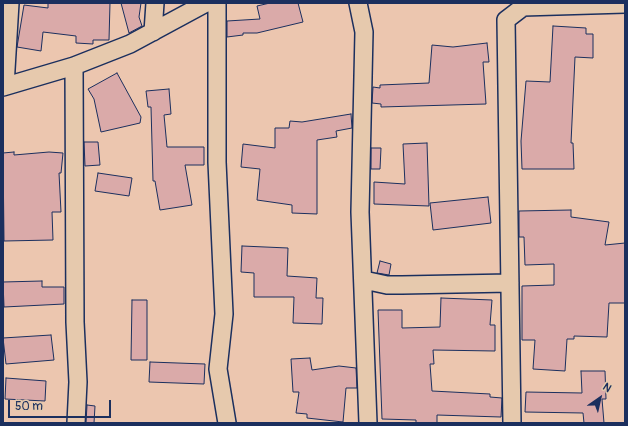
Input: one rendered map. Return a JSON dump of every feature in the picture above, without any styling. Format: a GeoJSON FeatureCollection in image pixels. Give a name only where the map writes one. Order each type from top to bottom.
{"type":"FeatureCollection","features":[{"type":"Feature","properties":{"kind":"street"},"geometry":{"type":"LineString","coordinates":[[10,3],[4,86],[74,66],[130,44],[206,3]]}},
{"type":"Feature","properties":{"kind":"street"},"geometry":{"type":"LineString","coordinates":[[152,32],[155,3]]}},
{"type":"Feature","properties":{"kind":"street"},"geometry":{"type":"LineString","coordinates":[[217,3],[217,162],[224,314],[218,369],[227,423]]}},
{"type":"Feature","properties":{"kind":"street"},"geometry":{"type":"LineString","coordinates":[[358,3],[364,32],[360,212],[364,280],[363,317],[368,423]]}},
{"type":"Feature","properties":{"kind":"street"},"geometry":{"type":"LineString","coordinates":[[512,423],[506,20],[523,7],[625,4]]}},
{"type":"Feature","properties":{"kind":"street"},"geometry":{"type":"LineString","coordinates":[[74,66],[75,322],[78,382],[76,423]]}},
{"type":"Feature","properties":{"kind":"street"},"geometry":{"type":"LineString","coordinates":[[364,280],[402,285],[510,283]]}},
{"type":"Feature","properties":{"kind":"building"},"geometry":{"type":"Polygon","coordinates":[[[48,3],[110,3],[109,40],[93,40],[93,44],[76,43],[76,36],[43,32],[41,51],[17,47],[24,5],[48,8],[48,3]]]}},
{"type":"Feature","properties":{"kind":"building"},"geometry":{"type":"Polygon","coordinates":[[[121,3],[141,3],[139,17],[142,26],[129,33],[121,3]]]}},
{"type":"Feature","properties":{"kind":"building"},"geometry":{"type":"Polygon","coordinates":[[[270,3],[298,3],[303,22],[257,33],[243,33],[243,35],[227,37],[227,21],[260,19],[257,6],[270,3]]]}},
{"type":"Feature","properties":{"kind":"building"},"geometry":{"type":"Polygon","coordinates":[[[553,26],[586,28],[586,34],[593,34],[593,58],[575,57],[571,143],[573,143],[574,169],[522,169],[521,141],[526,81],[550,82],[553,26]]]}},
{"type":"Feature","properties":{"kind":"building"},"geometry":{"type":"Polygon","coordinates":[[[487,43],[489,62],[483,62],[486,104],[381,107],[381,104],[372,103],[373,87],[380,88],[380,85],[429,83],[432,45],[453,47],[487,43]]]}},
{"type":"Feature","properties":{"kind":"building"},"geometry":{"type":"Polygon","coordinates":[[[117,73],[141,117],[140,123],[101,132],[94,99],[88,89],[117,73]]]}},
{"type":"Feature","properties":{"kind":"building"},"geometry":{"type":"Polygon","coordinates":[[[169,89],[171,114],[164,115],[167,147],[204,147],[204,165],[185,165],[192,205],[160,210],[155,181],[153,181],[151,107],[148,107],[146,91],[169,89]]]}},
{"type":"Feature","properties":{"kind":"building"},"geometry":{"type":"Polygon","coordinates":[[[351,114],[352,128],[336,131],[337,137],[317,140],[317,214],[292,213],[292,205],[257,200],[260,169],[241,167],[243,144],[275,148],[275,128],[289,128],[290,121],[302,122],[351,114]]]}},
{"type":"Feature","properties":{"kind":"building"},"geometry":{"type":"Polygon","coordinates":[[[84,142],[98,142],[100,165],[85,166],[84,142]]]}},
{"type":"Feature","properties":{"kind":"building"},"geometry":{"type":"Polygon","coordinates":[[[427,143],[429,206],[374,204],[374,182],[405,184],[403,144],[427,143]]]}},
{"type":"Feature","properties":{"kind":"building"},"geometry":{"type":"Polygon","coordinates":[[[371,148],[381,148],[380,169],[371,169],[371,148]]]}},
{"type":"Feature","properties":{"kind":"building"},"geometry":{"type":"Polygon","coordinates":[[[14,152],[14,155],[49,152],[63,153],[61,173],[59,173],[61,212],[52,212],[53,240],[4,241],[3,153],[14,152]]]}},
{"type":"Feature","properties":{"kind":"building"},"geometry":{"type":"Polygon","coordinates":[[[98,173],[132,178],[129,196],[95,191],[98,173]]]}},
{"type":"Feature","properties":{"kind":"building"},"geometry":{"type":"Polygon","coordinates":[[[488,197],[491,223],[433,230],[430,203],[488,197]]]}},
{"type":"Feature","properties":{"kind":"building"},"geometry":{"type":"Polygon","coordinates":[[[571,210],[571,217],[609,222],[605,245],[625,243],[625,303],[609,303],[607,337],[574,336],[574,339],[567,339],[565,371],[533,369],[535,340],[522,340],[522,286],[554,285],[554,264],[525,265],[524,237],[519,237],[519,211],[571,210]]]}},
{"type":"Feature","properties":{"kind":"building"},"geometry":{"type":"Polygon","coordinates":[[[242,246],[288,248],[287,276],[317,278],[316,298],[323,298],[322,324],[293,323],[294,297],[254,297],[254,273],[241,272],[242,246]]]}},
{"type":"Feature","properties":{"kind":"building"},"geometry":{"type":"Polygon","coordinates":[[[380,261],[391,264],[389,275],[377,273],[380,261]]]}},
{"type":"Feature","properties":{"kind":"building"},"geometry":{"type":"Polygon","coordinates":[[[42,281],[42,287],[64,287],[64,304],[4,307],[3,282],[42,281]]]}},
{"type":"Feature","properties":{"kind":"building"},"geometry":{"type":"Polygon","coordinates":[[[441,298],[492,300],[490,325],[495,325],[495,351],[433,350],[434,364],[430,364],[432,391],[490,394],[490,397],[502,398],[501,417],[437,415],[437,423],[416,423],[416,420],[382,419],[378,310],[402,310],[402,328],[440,327],[441,298]]]}},
{"type":"Feature","properties":{"kind":"building"},"geometry":{"type":"Polygon","coordinates":[[[132,300],[147,300],[147,360],[131,360],[132,300]]]}},
{"type":"Feature","properties":{"kind":"building"},"geometry":{"type":"Polygon","coordinates":[[[51,335],[54,360],[6,364],[3,338],[51,335]]]}},
{"type":"Feature","properties":{"kind":"building"},"geometry":{"type":"Polygon","coordinates":[[[310,358],[312,370],[339,366],[356,368],[357,388],[346,388],[343,422],[307,418],[307,414],[296,413],[299,392],[293,392],[291,359],[310,358]]]}},
{"type":"Feature","properties":{"kind":"building"},"geometry":{"type":"Polygon","coordinates":[[[150,362],[205,364],[204,384],[149,382],[150,362]]]}},
{"type":"Feature","properties":{"kind":"building"},"geometry":{"type":"Polygon","coordinates":[[[581,371],[605,371],[606,399],[602,399],[604,423],[584,423],[583,413],[525,412],[526,392],[582,393],[581,371]]]}},
{"type":"Feature","properties":{"kind":"building"},"geometry":{"type":"Polygon","coordinates":[[[6,378],[46,381],[45,401],[5,399],[6,378]]]}},
{"type":"Feature","properties":{"kind":"building"},"geometry":{"type":"Polygon","coordinates":[[[87,405],[95,406],[94,423],[86,423],[87,405]]]}}]}
